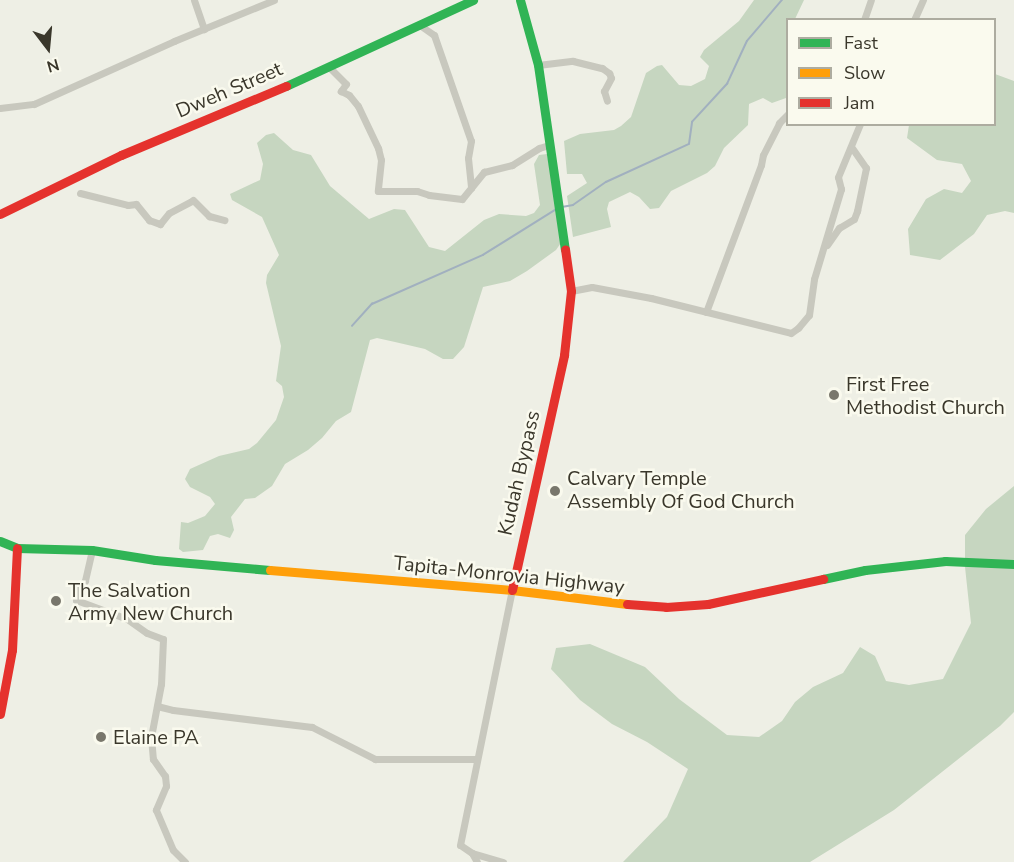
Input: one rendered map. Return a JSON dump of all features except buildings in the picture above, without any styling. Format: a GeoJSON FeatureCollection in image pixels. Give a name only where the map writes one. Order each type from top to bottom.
{"type":"FeatureCollection","features":[{"type":"Feature","properties":{"kind":"main road","name":"Dweh Street"},"geometry":{"type":"LineString","coordinates":[[0,214],[121,155],[329,67],[473,0]]}},
{"type":"Feature","properties":{"kind":"main road","name":"Kudah Bypass"},"geometry":{"type":"LineString","coordinates":[[512,590],[564,355],[571,291],[561,210],[538,65],[520,0]]}},
{"type":"Feature","properties":{"kind":"main road","name":"Tapita-Monrovia Highway"},"geometry":{"type":"LineString","coordinates":[[0,541],[17,548],[92,550],[217,566],[512,590],[666,607],[719,603],[865,570],[910,564],[945,561],[1014,564]]}},
{"type":"Feature","properties":{"kind":"main road"},"geometry":{"type":"LineString","coordinates":[[0,714],[12,650],[17,548]]}},
{"type":"Feature","properties":{"kind":"street"},"geometry":{"type":"LineString","coordinates":[[194,0],[204,29]]}},
{"type":"Feature","properties":{"kind":"street"},"geometry":{"type":"LineString","coordinates":[[0,108],[34,104],[274,0]]}},
{"type":"Feature","properties":{"kind":"street"},"geometry":{"type":"LineString","coordinates":[[865,18],[871,0]]}},
{"type":"Feature","properties":{"kind":"street"},"geometry":{"type":"LineString","coordinates":[[915,18],[922,0]]}},
{"type":"Feature","properties":{"kind":"street"},"geometry":{"type":"LineString","coordinates":[[421,26],[434,35],[471,141],[468,158],[471,188]]}},
{"type":"Feature","properties":{"kind":"street"},"geometry":{"type":"LineString","coordinates":[[538,65],[573,61],[603,68],[609,73],[610,78],[604,91],[607,101]]}},
{"type":"Feature","properties":{"kind":"street"},"geometry":{"type":"LineString","coordinates":[[329,67],[346,84],[341,91],[349,95],[358,106],[378,148],[381,160],[378,191],[417,191],[429,195],[462,199],[484,172],[512,165],[539,148],[549,145]]}},
{"type":"Feature","properties":{"kind":"street"},"geometry":{"type":"LineString","coordinates":[[706,312],[761,165],[762,155],[779,123],[786,116]]}},
{"type":"Feature","properties":{"kind":"street"},"geometry":{"type":"LineString","coordinates":[[571,291],[592,287],[791,333],[809,315],[814,279],[841,189],[838,177],[859,126]]}},
{"type":"Feature","properties":{"kind":"street"},"geometry":{"type":"LineString","coordinates":[[824,249],[839,228],[855,219],[866,168],[852,148]]}},
{"type":"Feature","properties":{"kind":"street"},"geometry":{"type":"LineString","coordinates":[[80,193],[128,205],[136,204],[149,220],[160,224],[169,213],[193,200],[209,216],[224,220]]}},
{"type":"Feature","properties":{"kind":"street"},"geometry":{"type":"LineString","coordinates":[[92,550],[85,581],[77,589],[76,600],[128,619],[147,633],[163,639],[158,706],[151,737],[153,759],[165,776],[166,786],[156,810],[173,850],[184,862]]}},
{"type":"Feature","properties":{"kind":"street","name":"Kudah Bypass"},"geometry":{"type":"LineString","coordinates":[[472,853],[460,845],[512,590]]}},
{"type":"Feature","properties":{"kind":"street"},"geometry":{"type":"LineString","coordinates":[[158,706],[173,710],[312,727],[375,759],[476,759]]}},
{"type":"Feature","properties":{"kind":"street"},"geometry":{"type":"LineString","coordinates":[[472,853],[477,862]]}},
{"type":"Feature","properties":{"kind":"street"},"geometry":{"type":"LineString","coordinates":[[472,853],[504,862]]}},
{"type":"Feature","properties":{"kind":"green space"},"geometry":{"type":"Polygon","coordinates":[[[754,0],[804,0],[795,18],[786,18],[786,98],[772,103],[763,98],[749,104],[748,125],[724,148],[715,166],[707,173],[671,191],[659,208],[650,209],[639,197],[630,192],[609,202],[607,209],[611,227],[573,237],[567,196],[587,183],[582,174],[567,174],[564,141],[580,134],[614,130],[621,126],[631,117],[646,73],[657,66],[662,65],[679,85],[691,86],[705,79],[709,66],[700,57],[704,50],[739,21],[754,0]]]}},
{"type":"Feature","properties":{"kind":"green space"},"geometry":{"type":"Polygon","coordinates":[[[996,74],[1014,81],[1014,213],[1005,211],[987,215],[974,234],[940,260],[910,255],[908,229],[926,199],[944,189],[962,193],[971,181],[962,164],[937,160],[907,138],[909,126],[996,126],[996,74]]]}},
{"type":"Feature","properties":{"kind":"green space"},"geometry":{"type":"Polygon","coordinates":[[[274,133],[293,150],[311,155],[330,186],[369,219],[394,209],[405,210],[429,247],[445,251],[484,220],[499,214],[526,216],[534,213],[540,205],[534,164],[539,155],[547,154],[563,240],[556,250],[510,281],[483,287],[464,347],[453,359],[443,359],[425,349],[395,342],[377,338],[370,340],[351,412],[336,421],[308,450],[285,464],[272,486],[255,498],[245,499],[231,517],[234,530],[230,538],[218,534],[210,536],[203,550],[183,552],[179,549],[181,522],[188,523],[205,516],[215,504],[210,497],[190,487],[185,479],[190,469],[219,456],[249,449],[257,443],[276,420],[284,397],[282,386],[276,381],[281,346],[266,283],[267,275],[279,255],[262,217],[232,200],[230,194],[260,180],[263,164],[257,143],[266,135],[274,133]]]}},
{"type":"Feature","properties":{"kind":"green space"},"geometry":{"type":"Polygon","coordinates":[[[1014,486],[1014,712],[1000,726],[894,810],[810,862],[623,862],[667,817],[688,769],[647,742],[612,724],[580,700],[551,669],[556,648],[590,644],[645,667],[679,699],[727,735],[759,737],[782,721],[795,702],[813,687],[843,673],[860,647],[875,656],[886,681],[909,685],[943,679],[971,623],[965,567],[965,535],[986,509],[1014,486]]]}},
{"type":"Feature","properties":{"kind":"waterway"},"geometry":{"type":"LineString","coordinates":[[562,207],[573,205],[606,182],[689,144],[692,122],[727,84],[747,41],[782,0]]}},
{"type":"Feature","properties":{"kind":"waterway"},"geometry":{"type":"LineString","coordinates":[[352,326],[372,304],[483,255],[555,210]]}},
{"type":"Feature","properties":{"kind":"traffic: fast"},"geometry":{"type":"LineString","coordinates":[[286,86],[473,0]]}},
{"type":"Feature","properties":{"kind":"traffic: fast"},"geometry":{"type":"LineString","coordinates":[[520,0],[538,65],[565,249]]}},
{"type":"Feature","properties":{"kind":"traffic: fast"},"geometry":{"type":"LineString","coordinates":[[0,541],[17,548],[92,550],[155,560],[270,570]]}},
{"type":"Feature","properties":{"kind":"traffic: fast"},"geometry":{"type":"LineString","coordinates":[[823,579],[865,570],[945,561],[1014,564]]}},
{"type":"Feature","properties":{"kind":"traffic: slow"},"geometry":{"type":"LineString","coordinates":[[270,570],[512,590],[627,604]]}},
{"type":"Feature","properties":{"kind":"traffic: jam"},"geometry":{"type":"LineString","coordinates":[[0,214],[121,155],[286,86]]}},
{"type":"Feature","properties":{"kind":"traffic: jam"},"geometry":{"type":"LineString","coordinates":[[512,590],[564,355],[571,291],[565,249]]}},
{"type":"Feature","properties":{"kind":"traffic: jam"},"geometry":{"type":"LineString","coordinates":[[0,714],[12,650],[17,548]]}},
{"type":"Feature","properties":{"kind":"traffic: jam"},"geometry":{"type":"LineString","coordinates":[[627,604],[666,607],[708,604],[823,579]]}},
{"type":"Feature","properties":{"kind":"place","name":"First Free Methodist Church"},"geometry":{"type":"Point","coordinates":[834,395]}},
{"type":"Feature","properties":{"kind":"place","name":"Calvary Temple Assembly Of God Church"},"geometry":{"type":"Point","coordinates":[555,491]}},
{"type":"Feature","properties":{"kind":"place","name":"The Salvation Army New Church"},"geometry":{"type":"Point","coordinates":[56,601]}},
{"type":"Feature","properties":{"kind":"place","name":"Elaine PA"},"geometry":{"type":"Point","coordinates":[101,737]}}]}
